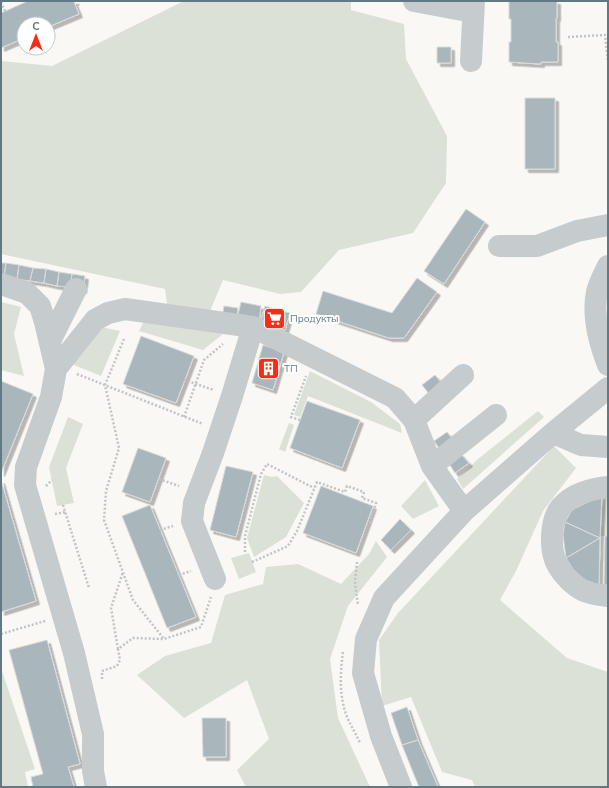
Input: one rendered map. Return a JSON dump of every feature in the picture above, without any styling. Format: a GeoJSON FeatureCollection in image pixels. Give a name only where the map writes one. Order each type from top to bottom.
{"type":"FeatureCollection","features":[{"type":"Feature","properties":{"kind":"street"},"geometry":{"type":"LineString","coordinates":[[414,1],[474,7],[471,61]]}},
{"type":"Feature","properties":{"kind":"street"},"geometry":{"type":"LineString","coordinates":[[499,246],[537,246],[578,231],[608,225]]}},
{"type":"Feature","properties":{"kind":"street"},"geometry":{"type":"LineString","coordinates":[[608,266],[597,291],[595,316],[602,350],[608,365]]}},
{"type":"Feature","properties":{"kind":"street"},"geometry":{"type":"LineString","coordinates":[[1,284],[27,293],[40,306],[57,367],[51,397],[26,467],[25,485],[72,645],[84,693],[93,734],[93,771],[96,787]]}},
{"type":"Feature","properties":{"kind":"street"},"geometry":{"type":"LineString","coordinates":[[50,341],[76,289]]}},
{"type":"Feature","properties":{"kind":"street"},"geometry":{"type":"LineString","coordinates":[[57,367],[95,320],[108,313],[125,309],[249,327],[307,363],[395,398],[414,420],[432,466],[464,511]]}},
{"type":"Feature","properties":{"kind":"street"},"geometry":{"type":"LineString","coordinates":[[215,578],[192,521],[194,503],[232,396],[249,327]]}},
{"type":"Feature","properties":{"kind":"street"},"geometry":{"type":"LineString","coordinates":[[414,420],[463,375]]}},
{"type":"Feature","properties":{"kind":"street"},"geometry":{"type":"LineString","coordinates":[[401,787],[381,736],[363,673],[366,640],[384,598],[464,511],[553,433],[608,388]]}},
{"type":"Feature","properties":{"kind":"street"},"geometry":{"type":"LineString","coordinates":[[432,466],[496,415]]}},
{"type":"Feature","properties":{"kind":"street"},"geometry":{"type":"LineString","coordinates":[[553,433],[581,445],[608,447]]}},
{"type":"Feature","properties":{"kind":"street"},"geometry":{"type":"LineString","coordinates":[[608,487],[592,489],[574,496],[561,507],[554,519],[551,535],[557,565],[569,580],[584,592],[608,596]]}},
{"type":"Feature","properties":{"kind":"path"},"geometry":{"type":"LineString","coordinates":[[1,2],[5,11]]}},
{"type":"Feature","properties":{"kind":"path"},"geometry":{"type":"LineString","coordinates":[[568,38],[605,35],[608,62]]}},
{"type":"Feature","properties":{"kind":"path"},"geometry":{"type":"LineString","coordinates":[[184,417],[204,360],[249,327]]}},
{"type":"Feature","properties":{"kind":"path"},"geometry":{"type":"LineString","coordinates":[[124,339],[105,385],[119,448],[106,491],[104,520],[133,600],[164,640]]}},
{"type":"Feature","properties":{"kind":"path"},"geometry":{"type":"LineString","coordinates":[[300,420],[291,417],[307,363]]}},
{"type":"Feature","properties":{"kind":"path"},"geometry":{"type":"LineString","coordinates":[[57,367],[220,431]]}},
{"type":"Feature","properties":{"kind":"path"},"geometry":{"type":"LineString","coordinates":[[184,380],[232,396]]}},
{"type":"Feature","properties":{"kind":"path"},"geometry":{"type":"LineString","coordinates":[[245,552],[245,536],[261,474],[267,464],[314,488]]}},
{"type":"Feature","properties":{"kind":"path"},"geometry":{"type":"LineString","coordinates":[[252,562],[288,546],[297,531],[317,482],[345,492],[347,486],[364,492],[362,498],[376,503],[369,525]]}},
{"type":"Feature","properties":{"kind":"path"},"geometry":{"type":"LineString","coordinates":[[63,505],[89,588]]}},
{"type":"Feature","properties":{"kind":"path"},"geometry":{"type":"LineString","coordinates":[[357,562],[354,584],[358,606]]}},
{"type":"Feature","properties":{"kind":"path"},"geometry":{"type":"LineString","coordinates":[[84,693],[103,688],[102,671],[117,666],[120,660],[111,608],[123,571]]}},
{"type":"Feature","properties":{"kind":"path"},"geometry":{"type":"LineString","coordinates":[[118,649],[133,638],[164,640],[201,626],[212,594],[215,578]]}},
{"type":"Feature","properties":{"kind":"path"},"geometry":{"type":"LineString","coordinates":[[1,634],[63,615]]}},
{"type":"Feature","properties":{"kind":"shaded area"},"geometry":{"type":"Polygon","coordinates":[[[184,1],[351,1],[351,10],[404,24],[406,59],[447,136],[446,183],[413,233],[339,250],[301,292],[280,294],[223,280],[210,311],[167,304],[165,289],[1,254],[1,61],[52,66],[184,1]]]}},
{"type":"Feature","properties":{"kind":"shaded area"},"geometry":{"type":"Polygon","coordinates":[[[1,302],[21,307],[14,334],[24,376],[1,370],[1,302]]]}},
{"type":"Feature","properties":{"kind":"shaded area"},"geometry":{"type":"Polygon","coordinates":[[[145,319],[223,334],[203,350],[139,331],[145,319]]]}},
{"type":"Feature","properties":{"kind":"shaded area"},"geometry":{"type":"Polygon","coordinates":[[[101,327],[120,331],[101,376],[69,363],[101,327]]]}},
{"type":"Feature","properties":{"kind":"shaded area"},"geometry":{"type":"Polygon","coordinates":[[[310,371],[371,402],[400,424],[402,433],[308,396],[300,417],[294,415],[310,371]]]}},
{"type":"Feature","properties":{"kind":"shaded area"},"geometry":{"type":"Polygon","coordinates":[[[538,411],[544,417],[463,489],[457,479],[478,459],[538,411]]]}},
{"type":"Feature","properties":{"kind":"shaded area"},"geometry":{"type":"Polygon","coordinates":[[[68,417],[83,424],[66,468],[74,503],[57,506],[49,467],[68,417]]]}},
{"type":"Feature","properties":{"kind":"shaded area"},"geometry":{"type":"Polygon","coordinates":[[[289,423],[294,425],[285,452],[279,449],[289,423]]]}},
{"type":"Feature","properties":{"kind":"shaded area"},"geometry":{"type":"Polygon","coordinates":[[[554,446],[576,468],[543,511],[516,571],[500,600],[567,658],[608,672],[608,787],[475,787],[472,780],[442,772],[411,697],[382,706],[379,640],[398,613],[554,446]]]}},
{"type":"Feature","properties":{"kind":"shaded area"},"geometry":{"type":"Polygon","coordinates":[[[264,475],[272,477],[277,476],[304,503],[286,537],[254,557],[247,538],[264,475]]]}},
{"type":"Feature","properties":{"kind":"shaded area"},"geometry":{"type":"Polygon","coordinates":[[[425,480],[439,506],[413,519],[401,506],[425,480]]]}},
{"type":"Feature","properties":{"kind":"shaded area"},"geometry":{"type":"Polygon","coordinates":[[[602,495],[608,495],[608,536],[600,536],[602,495]]]}},
{"type":"Feature","properties":{"kind":"shaded area"},"geometry":{"type":"Polygon","coordinates":[[[376,541],[387,557],[348,606],[330,659],[338,718],[370,787],[246,787],[237,770],[269,739],[247,680],[184,718],[137,675],[165,656],[211,643],[225,595],[263,584],[266,567],[298,564],[341,584],[369,554],[376,541]]]}},
{"type":"Feature","properties":{"kind":"shaded area"},"geometry":{"type":"Polygon","coordinates":[[[249,553],[256,572],[239,579],[231,558],[249,553]]]}},
{"type":"Feature","properties":{"kind":"shaded area"},"geometry":{"type":"Polygon","coordinates":[[[1,668],[35,769],[25,772],[28,787],[1,787],[1,668]]]}},
{"type":"Feature","properties":{"kind":"building"},"geometry":{"type":"Polygon","coordinates":[[[28,1],[76,1],[74,2],[79,14],[56,24],[56,16],[16,16],[16,41],[1,48],[1,13],[28,1]]]}},
{"type":"Feature","properties":{"kind":"building"},"geometry":{"type":"Polygon","coordinates":[[[509,1],[557,1],[556,42],[558,42],[558,62],[541,62],[541,64],[509,62],[511,19],[509,19],[509,1]]]}},
{"type":"Feature","properties":{"kind":"building"},"geometry":{"type":"Polygon","coordinates":[[[437,47],[451,47],[451,63],[437,63],[437,47]]]}},
{"type":"Feature","properties":{"kind":"building"},"geometry":{"type":"Polygon","coordinates":[[[525,98],[555,98],[555,169],[525,169],[525,98]]]}},
{"type":"Feature","properties":{"kind":"building"},"geometry":{"type":"Polygon","coordinates":[[[466,209],[485,222],[444,284],[424,271],[466,209]]]}},
{"type":"Feature","properties":{"kind":"building"},"geometry":{"type":"Polygon","coordinates":[[[1,263],[6,263],[4,277],[1,277],[1,263]]]}},
{"type":"Feature","properties":{"kind":"building"},"geometry":{"type":"Polygon","coordinates":[[[6,263],[19,265],[17,279],[4,277],[6,263]]]}},
{"type":"Feature","properties":{"kind":"building"},"geometry":{"type":"Polygon","coordinates":[[[19,265],[33,268],[30,281],[17,279],[19,265]]]}},
{"type":"Feature","properties":{"kind":"building"},"geometry":{"type":"Polygon","coordinates":[[[33,268],[46,269],[44,283],[30,281],[33,268]]]}},
{"type":"Feature","properties":{"kind":"building"},"geometry":{"type":"Polygon","coordinates":[[[46,269],[59,272],[57,286],[44,283],[46,269]]]}},
{"type":"Feature","properties":{"kind":"building"},"geometry":{"type":"Polygon","coordinates":[[[59,272],[72,274],[70,287],[57,286],[59,272]]]}},
{"type":"Feature","properties":{"kind":"building"},"geometry":{"type":"Polygon","coordinates":[[[72,274],[85,276],[83,290],[70,287],[72,274]]]}},
{"type":"Feature","properties":{"kind":"building"},"geometry":{"type":"Polygon","coordinates":[[[417,278],[437,292],[404,338],[389,338],[316,314],[323,291],[392,313],[417,278]]]}},
{"type":"Feature","properties":{"kind":"building","name":"Продукты"},"geometry":{"type":"Polygon","coordinates":[[[241,302],[261,306],[259,322],[237,319],[241,302]]]}},
{"type":"Feature","properties":{"kind":"building"},"geometry":{"type":"Polygon","coordinates":[[[224,306],[238,308],[236,321],[222,318],[224,306]]]}},
{"type":"Feature","properties":{"kind":"building","name":"Продукты"},"geometry":{"type":"Polygon","coordinates":[[[265,306],[290,313],[285,330],[260,324],[265,306]]]}},
{"type":"Feature","properties":{"kind":"building"},"geometry":{"type":"Polygon","coordinates":[[[141,336],[194,356],[176,403],[123,384],[141,336]]]}},
{"type":"Feature","properties":{"kind":"building","name":"ТП"},"geometry":{"type":"Polygon","coordinates":[[[263,345],[284,352],[273,390],[252,383],[263,345]]]}},
{"type":"Feature","properties":{"kind":"building"},"geometry":{"type":"Polygon","coordinates":[[[435,375],[444,386],[430,395],[422,385],[435,375]]]}},
{"type":"Feature","properties":{"kind":"building"},"geometry":{"type":"Polygon","coordinates":[[[1,381],[33,394],[1,473],[1,381]]]}},
{"type":"Feature","properties":{"kind":"building"},"geometry":{"type":"Polygon","coordinates":[[[307,401],[360,420],[342,468],[290,448],[307,401]]]}},
{"type":"Feature","properties":{"kind":"building"},"geometry":{"type":"Polygon","coordinates":[[[447,432],[455,442],[442,452],[434,441],[447,432]]]}},
{"type":"Feature","properties":{"kind":"building"},"geometry":{"type":"Polygon","coordinates":[[[138,448],[166,458],[150,502],[122,492],[138,448]]]}},
{"type":"Feature","properties":{"kind":"building"},"geometry":{"type":"Polygon","coordinates":[[[460,453],[469,463],[455,473],[448,462],[460,453]]]}},
{"type":"Feature","properties":{"kind":"building"},"geometry":{"type":"Polygon","coordinates":[[[226,466],[253,472],[236,537],[210,530],[226,466]]]}},
{"type":"Feature","properties":{"kind":"building"},"geometry":{"type":"Polygon","coordinates":[[[1,480],[36,601],[1,612],[1,480]]]}},
{"type":"Feature","properties":{"kind":"building"},"geometry":{"type":"Polygon","coordinates":[[[321,486],[373,506],[356,553],[303,533],[321,486]]]}},
{"type":"Feature","properties":{"kind":"building"},"geometry":{"type":"Polygon","coordinates":[[[602,495],[600,538],[565,522],[572,510],[602,495]]]}},
{"type":"Feature","properties":{"kind":"building"},"geometry":{"type":"Polygon","coordinates":[[[150,505],[196,617],[167,628],[122,516],[150,505]]]}},
{"type":"Feature","properties":{"kind":"building"},"geometry":{"type":"Polygon","coordinates":[[[400,519],[411,530],[391,550],[381,540],[400,519]]]}},
{"type":"Feature","properties":{"kind":"building"},"geometry":{"type":"Polygon","coordinates":[[[565,522],[600,538],[566,558],[563,535],[565,522]]]}},
{"type":"Feature","properties":{"kind":"building"},"geometry":{"type":"Polygon","coordinates":[[[605,536],[608,536],[608,585],[604,585],[605,536]]]}},
{"type":"Feature","properties":{"kind":"building"},"geometry":{"type":"Polygon","coordinates":[[[600,538],[599,585],[585,580],[574,571],[566,558],[600,538]]]}},
{"type":"Feature","properties":{"kind":"building"},"geometry":{"type":"Polygon","coordinates":[[[47,640],[80,764],[68,767],[74,787],[33,787],[31,777],[43,774],[9,650],[47,640]]]}},
{"type":"Feature","properties":{"kind":"building"},"geometry":{"type":"Polygon","coordinates":[[[407,707],[418,740],[402,745],[391,713],[407,707]]]}},
{"type":"Feature","properties":{"kind":"building"},"geometry":{"type":"Polygon","coordinates":[[[202,718],[226,718],[226,757],[203,757],[202,718]]]}},
{"type":"Feature","properties":{"kind":"building"},"geometry":{"type":"Polygon","coordinates":[[[418,740],[438,787],[419,787],[402,745],[418,740]]]}},
{"type":"Feature","properties":{"kind":"place","name":"Продукты"},"geometry":{"type":"Point","coordinates":[275,318]}},
{"type":"Feature","properties":{"kind":"place","name":"ТП"},"geometry":{"type":"Point","coordinates":[268,368]}}]}
